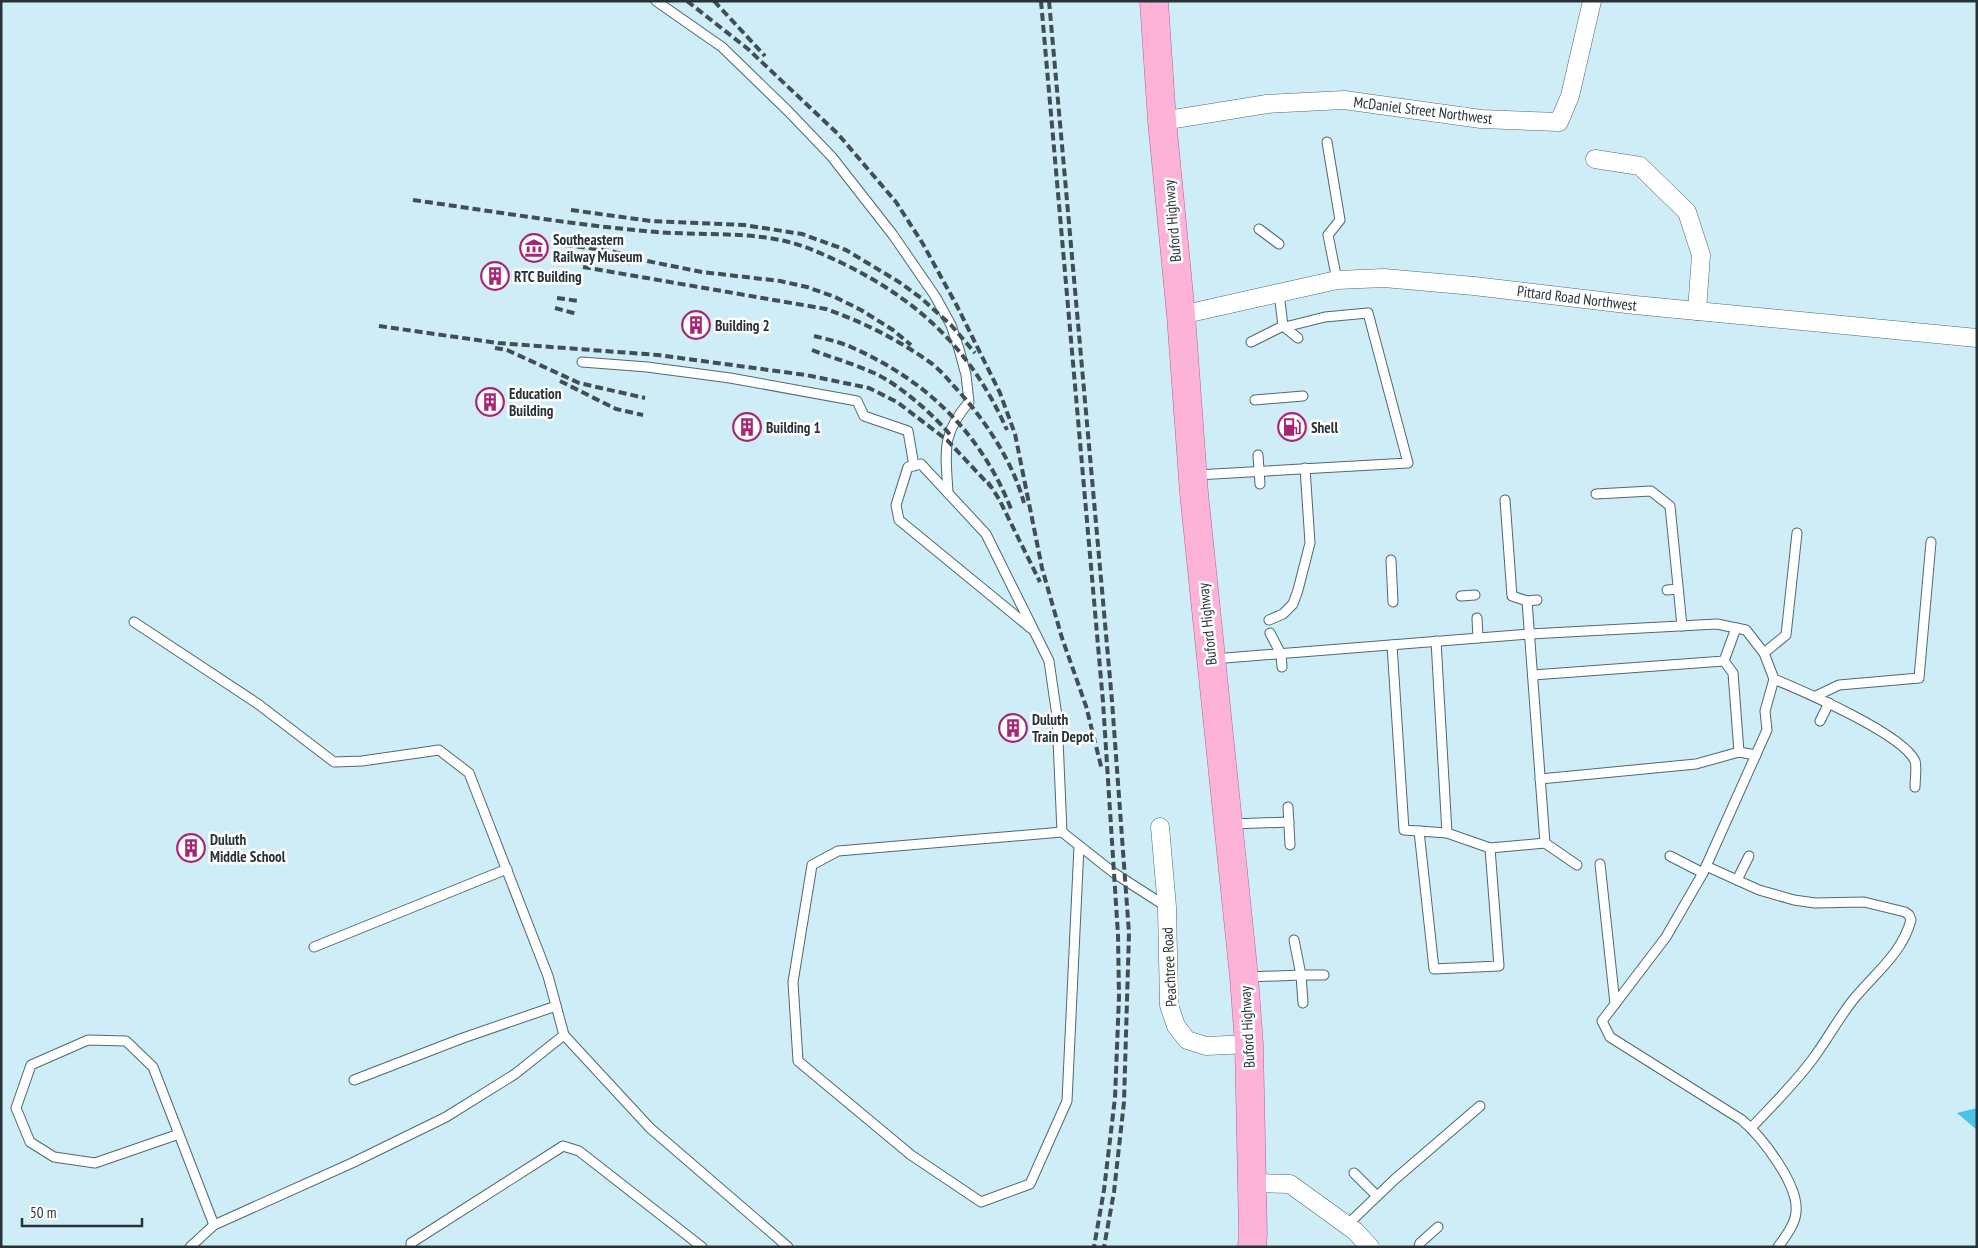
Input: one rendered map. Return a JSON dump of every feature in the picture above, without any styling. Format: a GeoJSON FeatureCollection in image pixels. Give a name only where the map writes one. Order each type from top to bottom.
{"type":"FeatureCollection","features":[{"type":"Feature","properties":{"kind":"main road","name":"Buford Highway"},"geometry":{"type":"LineString","coordinates":[[1154,1],[1162,121],[1181,315],[1192,475],[1244,977],[1248,1044],[1252,1247]]}},
{"type":"Feature","properties":{"kind":"street","name":"McDaniel Street Northwest"},"geometry":{"type":"LineString","coordinates":[[1162,121],[1267,104],[1344,100],[1481,119],[1559,122],[1570,96],[1592,1]]}},
{"type":"Feature","properties":{"kind":"street"},"geometry":{"type":"LineString","coordinates":[[1595,159],[1640,166],[1687,212],[1701,255],[1697,310]]}},
{"type":"Feature","properties":{"kind":"street","name":"Pittard Road Northwest"},"geometry":{"type":"LineString","coordinates":[[1181,315],[1337,280],[1384,278],[1474,286],[1635,305],[1977,338]]}},
{"type":"Feature","properties":{"kind":"street","name":"Peachtree Road"},"geometry":{"type":"LineString","coordinates":[[1160,827],[1167,907],[1169,1005],[1176,1026],[1187,1040],[1206,1046],[1248,1044]]}},
{"type":"Feature","properties":{"kind":"street"},"geometry":{"type":"LineString","coordinates":[[1252,1182],[1290,1184],[1347,1225],[1370,1247]]}},
{"type":"Feature","properties":{"kind":"lane"},"geometry":{"type":"LineString","coordinates":[[656,1],[722,47],[820,144],[892,235],[935,296],[951,325],[959,349],[966,375],[969,402],[956,418],[947,440],[948,494]]}},
{"type":"Feature","properties":{"kind":"lane"},"geometry":{"type":"LineString","coordinates":[[1327,142],[1340,220],[1328,235],[1337,280]]}},
{"type":"Feature","properties":{"kind":"lane"},"geometry":{"type":"LineString","coordinates":[[1260,229],[1279,244]]}},
{"type":"Feature","properties":{"kind":"lane"},"geometry":{"type":"LineString","coordinates":[[1279,293],[1284,327],[1298,338]]}},
{"type":"Feature","properties":{"kind":"lane"},"geometry":{"type":"LineString","coordinates":[[1192,475],[1408,463],[1368,313],[1325,317],[1284,327],[1251,342]]}},
{"type":"Feature","properties":{"kind":"lane"},"geometry":{"type":"LineString","coordinates":[[582,362],[647,367],[730,378],[857,401],[864,416],[908,432],[914,466]]}},
{"type":"Feature","properties":{"kind":"lane"},"geometry":{"type":"LineString","coordinates":[[1254,400],[1303,396]]}},
{"type":"Feature","properties":{"kind":"lane"},"geometry":{"type":"LineString","coordinates":[[1258,455],[1260,484]]}},
{"type":"Feature","properties":{"kind":"lane"},"geometry":{"type":"LineString","coordinates":[[1033,630],[899,520],[896,505],[908,467],[921,464],[986,534],[1049,661],[1057,716],[1062,832]]}},
{"type":"Feature","properties":{"kind":"lane"},"geometry":{"type":"LineString","coordinates":[[1268,620],[1283,614],[1293,604],[1310,543],[1306,468]]}},
{"type":"Feature","properties":{"kind":"lane"},"geometry":{"type":"LineString","coordinates":[[1596,494],[1651,491],[1670,506],[1682,626]]}},
{"type":"Feature","properties":{"kind":"lane"},"geometry":{"type":"LineString","coordinates":[[1505,500],[1512,596],[1527,601],[1537,600]]}},
{"type":"Feature","properties":{"kind":"lane"},"geometry":{"type":"LineString","coordinates":[[1764,653],[1786,635],[1797,533]]}},
{"type":"Feature","properties":{"kind":"lane"},"geometry":{"type":"LineString","coordinates":[[1816,696],[1839,685],[1919,678],[1931,542]]}},
{"type":"Feature","properties":{"kind":"lane"},"geometry":{"type":"LineString","coordinates":[[1391,560],[1393,602]]}},
{"type":"Feature","properties":{"kind":"lane"},"geometry":{"type":"LineString","coordinates":[[1667,590],[1678,589]]}},
{"type":"Feature","properties":{"kind":"lane"},"geometry":{"type":"LineString","coordinates":[[1461,596],[1475,595]]}},
{"type":"Feature","properties":{"kind":"lane"},"geometry":{"type":"LineString","coordinates":[[1527,601],[1545,843]]}},
{"type":"Feature","properties":{"kind":"lane"},"geometry":{"type":"LineString","coordinates":[[1477,618],[1478,638]]}},
{"type":"Feature","properties":{"kind":"lane"},"geometry":{"type":"LineString","coordinates":[[134,622],[258,704],[334,762],[362,761],[439,750],[469,773],[548,976],[564,1035],[645,1123],[788,1247]]}},
{"type":"Feature","properties":{"kind":"lane"},"geometry":{"type":"LineString","coordinates":[[1210,659],[1530,634],[1717,624],[1746,630],[1764,653],[1774,679],[1765,711],[1767,730],[1705,869],[1666,937],[1602,1021],[1610,1037],[1742,1120],[1751,1128],[1787,1177],[1796,1198],[1796,1214],[1792,1226],[1778,1247]]}},
{"type":"Feature","properties":{"kind":"lane"},"geometry":{"type":"LineString","coordinates":[[1724,661],[1736,628]]}},
{"type":"Feature","properties":{"kind":"lane"},"geometry":{"type":"LineString","coordinates":[[1270,633],[1281,654],[1282,667]]}},
{"type":"Feature","properties":{"kind":"lane"},"geometry":{"type":"LineString","coordinates":[[1436,642],[1447,833]]}},
{"type":"Feature","properties":{"kind":"lane"},"geometry":{"type":"LineString","coordinates":[[1392,645],[1404,830],[1447,833],[1490,848],[1545,843],[1577,865]]}},
{"type":"Feature","properties":{"kind":"lane"},"geometry":{"type":"LineString","coordinates":[[1533,674],[1724,661]]}},
{"type":"Feature","properties":{"kind":"lane"},"geometry":{"type":"LineString","coordinates":[[1724,661],[1733,673],[1739,752]]}},
{"type":"Feature","properties":{"kind":"lane"},"geometry":{"type":"LineString","coordinates":[[1774,679],[1816,696],[1901,744],[1915,761],[1915,787]]}},
{"type":"Feature","properties":{"kind":"lane"},"geometry":{"type":"LineString","coordinates":[[1820,721],[1829,703]]}},
{"type":"Feature","properties":{"kind":"lane"},"geometry":{"type":"LineString","coordinates":[[1540,779],[1696,764],[1739,752],[1756,755]]}},
{"type":"Feature","properties":{"kind":"lane"},"geometry":{"type":"LineString","coordinates":[[1288,808],[1290,845]]}},
{"type":"Feature","properties":{"kind":"lane"},"geometry":{"type":"LineString","coordinates":[[1228,824],[1289,822]]}},
{"type":"Feature","properties":{"kind":"lane"},"geometry":{"type":"LineString","coordinates":[[1420,831],[1434,969],[1499,966],[1490,848]]}},
{"type":"Feature","properties":{"kind":"lane"},"geometry":{"type":"LineString","coordinates":[[1079,846],[1067,1101],[1030,1184],[981,1202],[911,1155],[798,1061],[792,982],[812,865],[838,851],[1062,832],[1114,873],[1167,907]]}},
{"type":"Feature","properties":{"kind":"lane"},"geometry":{"type":"LineString","coordinates":[[1670,856],[1766,892],[1794,900],[1815,903],[1864,902],[1882,905],[1904,912],[1909,915],[1911,920],[1900,946],[1850,1004],[1812,1060],[1751,1128]]}},
{"type":"Feature","properties":{"kind":"lane"},"geometry":{"type":"LineString","coordinates":[[1737,880],[1749,856]]}},
{"type":"Feature","properties":{"kind":"lane"},"geometry":{"type":"LineString","coordinates":[[1600,864],[1615,1004]]}},
{"type":"Feature","properties":{"kind":"lane"},"geometry":{"type":"LineString","coordinates":[[314,948],[507,869]]}},
{"type":"Feature","properties":{"kind":"lane"},"geometry":{"type":"LineString","coordinates":[[1294,940],[1302,975],[1303,1003]]}},
{"type":"Feature","properties":{"kind":"lane"},"geometry":{"type":"LineString","coordinates":[[1244,977],[1324,975]]}},
{"type":"Feature","properties":{"kind":"lane"},"geometry":{"type":"LineString","coordinates":[[354,1080],[463,1038],[556,1006]]}},
{"type":"Feature","properties":{"kind":"lane"},"geometry":{"type":"LineString","coordinates":[[190,1247],[214,1225],[352,1163],[446,1117],[515,1074],[564,1035]]}},
{"type":"Feature","properties":{"kind":"lane"},"geometry":{"type":"LineString","coordinates":[[179,1134],[95,1163],[54,1157],[30,1142],[16,1108],[31,1065],[88,1040],[126,1041],[152,1067],[179,1134],[214,1225]]}},
{"type":"Feature","properties":{"kind":"lane"},"geometry":{"type":"LineString","coordinates":[[1347,1225],[1377,1196],[1480,1106]]}},
{"type":"Feature","properties":{"kind":"lane"},"geometry":{"type":"LineString","coordinates":[[412,1247],[411,1242],[564,1146],[579,1151],[702,1247]]}},
{"type":"Feature","properties":{"kind":"lane"},"geometry":{"type":"LineString","coordinates":[[1354,1173],[1377,1196]]}},
{"type":"Feature","properties":{"kind":"lane"},"geometry":{"type":"LineString","coordinates":[[1419,1247],[1420,1243],[1438,1227]]}},
{"type":"Feature","properties":{"kind":"water"},"geometry":{"type":"Polygon","coordinates":[[[1977,1108],[1977,1130],[1957,1113],[1977,1108]]]}},
{"type":"Feature","properties":{"kind":"railway"},"geometry":{"type":"LineString","coordinates":[[687,1],[748,49],[838,134],[896,202],[923,244],[957,306],[1000,393],[1015,434],[1042,568],[1062,638],[1086,706],[1102,770]]}},
{"type":"Feature","properties":{"kind":"railway"},"geometry":{"type":"LineString","coordinates":[[714,1],[765,56]]}},
{"type":"Feature","properties":{"kind":"railway"},"geometry":{"type":"LineString","coordinates":[[1041,1],[1103,702],[1118,935],[1119,996],[1115,1098],[1104,1190],[1094,1247]]}},
{"type":"Feature","properties":{"kind":"railway"},"geometry":{"type":"LineString","coordinates":[[1049,1],[1112,701],[1129,933],[1124,1102],[1114,1192],[1104,1247]]}},
{"type":"Feature","properties":{"kind":"railway"},"geometry":{"type":"LineString","coordinates":[[413,200],[616,228],[768,238],[808,248],[872,279],[920,312],[941,332],[978,376],[1007,430]]}},
{"type":"Feature","properties":{"kind":"railway"},"geometry":{"type":"LineString","coordinates":[[571,210],[651,221],[744,225],[802,234],[846,250],[899,282],[921,298],[951,325],[975,353]]}},
{"type":"Feature","properties":{"kind":"railway"},"geometry":{"type":"LineString","coordinates":[[565,245],[611,251],[647,261],[702,272],[780,281],[807,287],[835,297],[861,310],[893,330],[911,345]]}},
{"type":"Feature","properties":{"kind":"railway"},"geometry":{"type":"LineString","coordinates":[[563,255],[635,263]]}},
{"type":"Feature","properties":{"kind":"railway"},"geometry":{"type":"LineString","coordinates":[[583,267],[826,309],[893,339],[936,367],[975,410],[995,439],[1012,470],[1024,503]]}},
{"type":"Feature","properties":{"kind":"railway"},"geometry":{"type":"LineString","coordinates":[[557,298],[579,301]]}},
{"type":"Feature","properties":{"kind":"railway"},"geometry":{"type":"LineString","coordinates":[[555,308],[577,314]]}},
{"type":"Feature","properties":{"kind":"railway"},"geometry":{"type":"LineString","coordinates":[[379,326],[498,343],[658,355],[806,375],[869,388],[897,402],[947,440],[991,487]]}},
{"type":"Feature","properties":{"kind":"railway"},"geometry":{"type":"LineString","coordinates":[[814,336],[847,345],[878,360],[927,393],[948,412],[984,456],[999,482],[1011,509]]}},
{"type":"Feature","properties":{"kind":"railway"},"geometry":{"type":"LineString","coordinates":[[495,348],[507,350],[579,383],[645,398]]}},
{"type":"Feature","properties":{"kind":"railway"},"geometry":{"type":"LineString","coordinates":[[812,350],[884,378],[916,401],[952,437]]}},
{"type":"Feature","properties":{"kind":"railway"},"geometry":{"type":"LineString","coordinates":[[560,381],[616,409],[643,415]]}},
{"type":"Feature","properties":{"kind":"railway"},"geometry":{"type":"LineString","coordinates":[[988,482],[999,499],[1040,582]]}},
{"type":"Feature","properties":{"kind":"place","name":"Southeastern Railway Museum"},"geometry":{"type":"Point","coordinates":[534,248]}},
{"type":"Feature","properties":{"kind":"place","name":"RTC Building"},"geometry":{"type":"Point","coordinates":[495,276]}},
{"type":"Feature","properties":{"kind":"place","name":"Building 2"},"geometry":{"type":"Point","coordinates":[696,325]}},
{"type":"Feature","properties":{"kind":"place","name":"Education Building"},"geometry":{"type":"Point","coordinates":[490,402]}},
{"type":"Feature","properties":{"kind":"place","name":"Building 1"},"geometry":{"type":"Point","coordinates":[747,427]}},
{"type":"Feature","properties":{"kind":"place","name":"Shell"},"geometry":{"type":"Point","coordinates":[1292,427]}},
{"type":"Feature","properties":{"kind":"place","name":"Duluth Train Depot"},"geometry":{"type":"Point","coordinates":[1013,728]}},
{"type":"Feature","properties":{"kind":"place","name":"Duluth Middle School"},"geometry":{"type":"Point","coordinates":[191,848]}}]}
